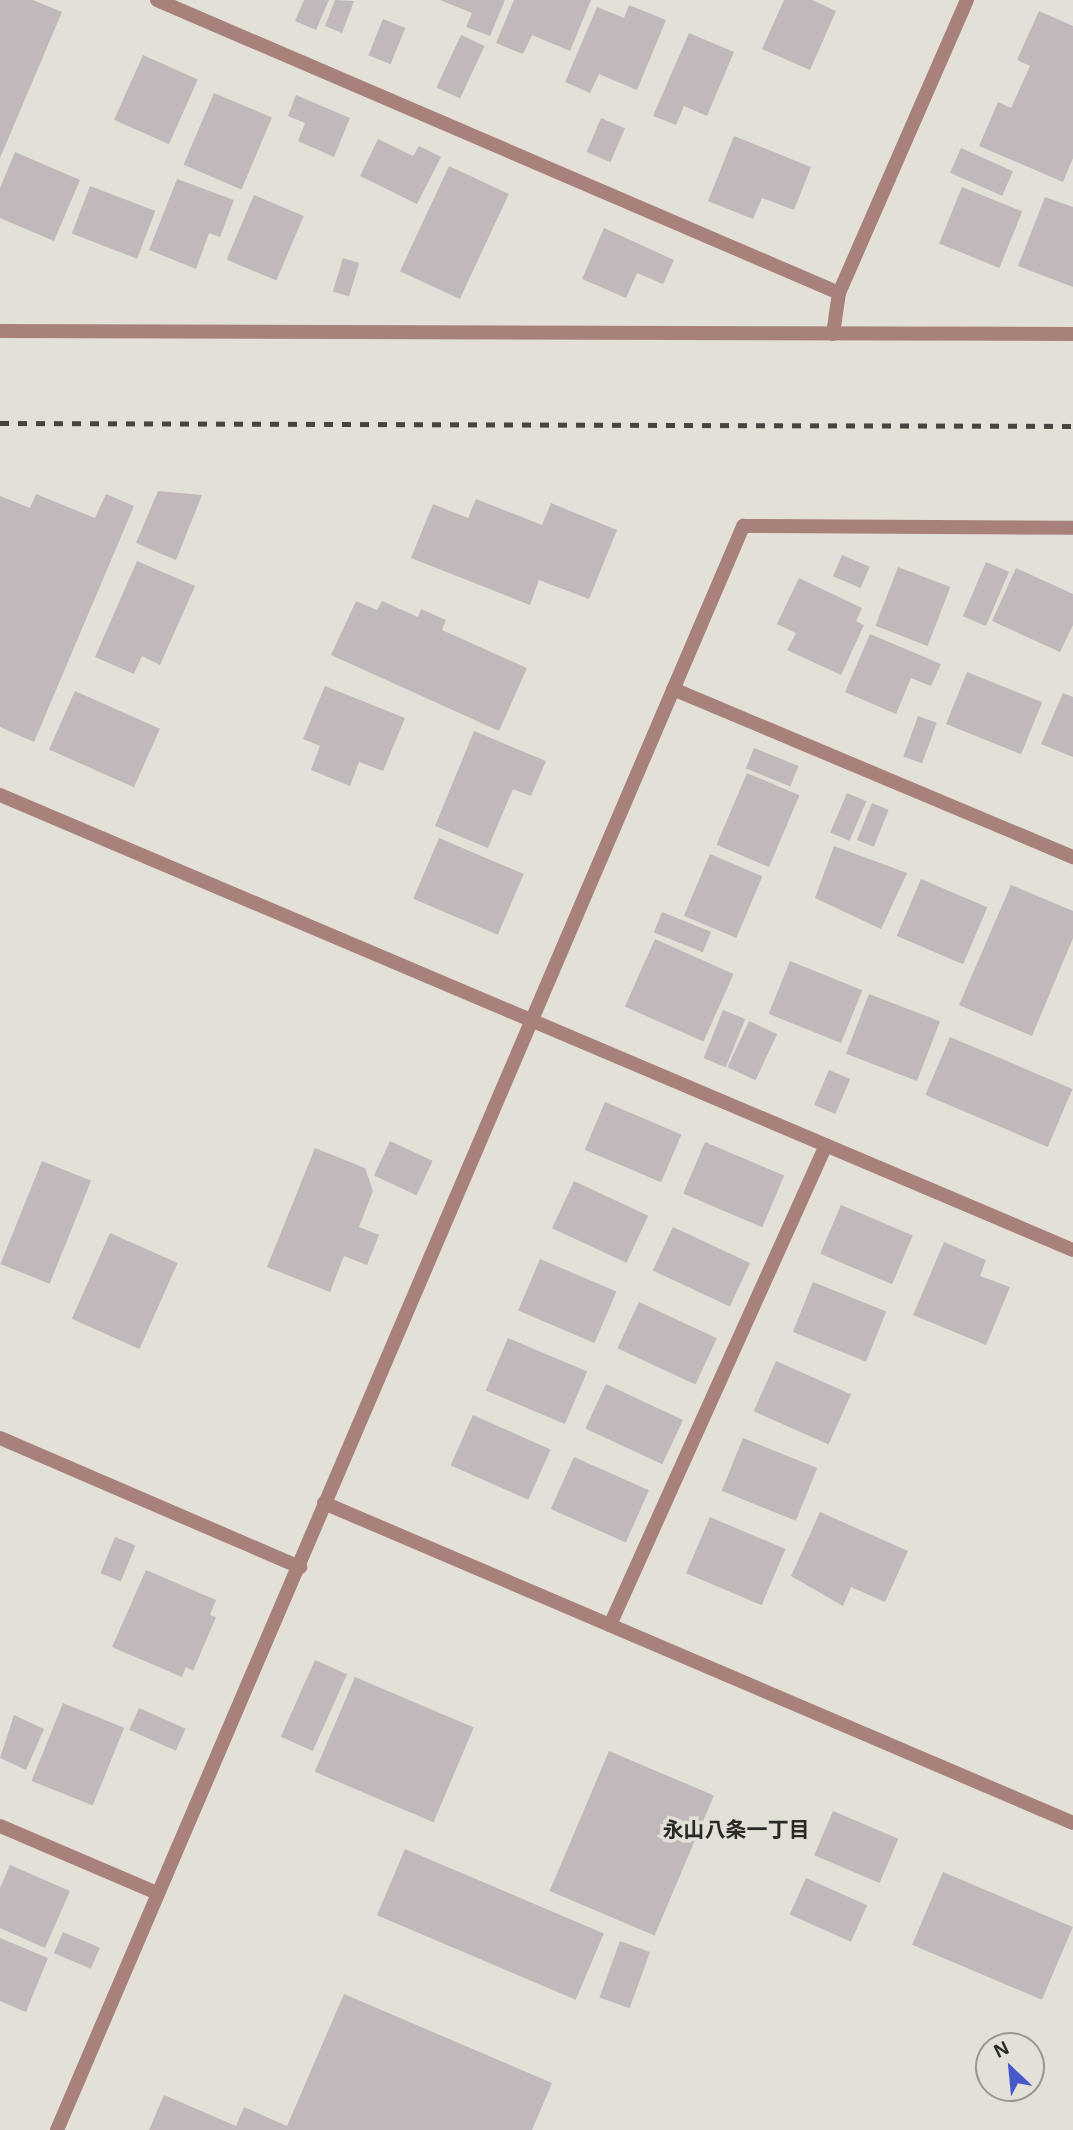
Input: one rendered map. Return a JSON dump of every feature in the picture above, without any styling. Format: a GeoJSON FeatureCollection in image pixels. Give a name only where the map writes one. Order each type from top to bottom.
{"type":"FeatureCollection","features":[{"type":"Feature","properties":{"kind":"street"},"geometry":{"type":"LineString","coordinates":[[157,0],[839,293]]}},
{"type":"Feature","properties":{"kind":"street"},"geometry":{"type":"LineString","coordinates":[[833,334],[839,293],[967,0]]}},
{"type":"Feature","properties":{"kind":"street"},"geometry":{"type":"LineString","coordinates":[[0,331],[1073,334]]}},
{"type":"Feature","properties":{"kind":"street"},"geometry":{"type":"LineString","coordinates":[[57,2130],[300,1567],[324,1503],[535,1020],[743,527],[1073,528]]}},
{"type":"Feature","properties":{"kind":"street"},"geometry":{"type":"LineString","coordinates":[[673,689],[1073,857]]}},
{"type":"Feature","properties":{"kind":"street"},"geometry":{"type":"LineString","coordinates":[[0,794],[1073,1251]]}},
{"type":"Feature","properties":{"kind":"street"},"geometry":{"type":"LineString","coordinates":[[610,1625],[826,1145]]}},
{"type":"Feature","properties":{"kind":"street"},"geometry":{"type":"LineString","coordinates":[[0,1438],[300,1567]]}},
{"type":"Feature","properties":{"kind":"street"},"geometry":{"type":"LineString","coordinates":[[324,1503],[1073,1823]]}},
{"type":"Feature","properties":{"kind":"street"},"geometry":{"type":"LineString","coordinates":[[0,1826],[158,1893]]}},
{"type":"Feature","properties":{"kind":"building"},"geometry":{"type":"Polygon","coordinates":[[[0,0],[33,0],[62,12],[0,158],[0,0]]]}},
{"type":"Feature","properties":{"kind":"building"},"geometry":{"type":"Polygon","coordinates":[[[304,0],[329,0],[316,30],[295,21],[304,0]]]}},
{"type":"Feature","properties":{"kind":"building"},"geometry":{"type":"Polygon","coordinates":[[[335,0],[354,1],[342,33],[325,26],[335,0]]]}},
{"type":"Feature","properties":{"kind":"building"},"geometry":{"type":"Polygon","coordinates":[[[440,0],[505,0],[490,36],[466,27],[472,13],[440,0]]]}},
{"type":"Feature","properties":{"kind":"building"},"geometry":{"type":"Polygon","coordinates":[[[514,0],[591,0],[570,51],[532,35],[523,54],[496,43],[514,0]]]}},
{"type":"Feature","properties":{"kind":"building"},"geometry":{"type":"Polygon","coordinates":[[[784,0],[812,0],[836,11],[810,70],[762,49],[784,0]]]}},
{"type":"Feature","properties":{"kind":"building"},"geometry":{"type":"Polygon","coordinates":[[[629,5],[666,20],[637,90],[599,74],[590,93],[565,82],[597,7],[624,18],[629,5]]]}},
{"type":"Feature","properties":{"kind":"building"},"geometry":{"type":"Polygon","coordinates":[[[1039,11],[1073,26],[1073,158],[1063,182],[979,146],[998,102],[1011,108],[1030,66],[1017,60],[1039,11]]]}},
{"type":"Feature","properties":{"kind":"building"},"geometry":{"type":"Polygon","coordinates":[[[383,19],[405,28],[391,64],[368,55],[383,19]]]}},
{"type":"Feature","properties":{"kind":"building"},"geometry":{"type":"Polygon","coordinates":[[[689,33],[734,52],[707,116],[684,106],[676,125],[653,116],[689,33]]]}},
{"type":"Feature","properties":{"kind":"building"},"geometry":{"type":"Polygon","coordinates":[[[461,35],[485,46],[460,99],[436,88],[461,35]]]}},
{"type":"Feature","properties":{"kind":"building"},"geometry":{"type":"Polygon","coordinates":[[[143,55],[198,79],[169,144],[114,120],[143,55]]]}},
{"type":"Feature","properties":{"kind":"building"},"geometry":{"type":"Polygon","coordinates":[[[214,93],[272,118],[242,189],[184,165],[214,93]]]}},
{"type":"Feature","properties":{"kind":"building"},"geometry":{"type":"Polygon","coordinates":[[[296,95],[350,118],[334,157],[298,141],[305,123],[288,116],[296,95]]]}},
{"type":"Feature","properties":{"kind":"building"},"geometry":{"type":"Polygon","coordinates":[[[601,118],[625,128],[610,162],[587,152],[601,118]]]}},
{"type":"Feature","properties":{"kind":"building"},"geometry":{"type":"Polygon","coordinates":[[[734,136],[811,167],[794,210],[762,198],[753,219],[708,201],[734,136]]]}},
{"type":"Feature","properties":{"kind":"building"},"geometry":{"type":"Polygon","coordinates":[[[378,139],[413,156],[419,146],[441,157],[417,204],[360,176],[378,139]]]}},
{"type":"Feature","properties":{"kind":"building"},"geometry":{"type":"Polygon","coordinates":[[[961,148],[1013,171],[1002,196],[950,173],[961,148]]]}},
{"type":"Feature","properties":{"kind":"building"},"geometry":{"type":"Polygon","coordinates":[[[15,152],[80,180],[54,241],[0,218],[0,188],[15,152]]]}},
{"type":"Feature","properties":{"kind":"building"},"geometry":{"type":"Polygon","coordinates":[[[449,166],[509,194],[460,299],[400,271],[449,166]]]}},
{"type":"Feature","properties":{"kind":"building"},"geometry":{"type":"Polygon","coordinates":[[[177,179],[234,200],[220,237],[209,233],[196,269],[149,250],[177,179]]]}},
{"type":"Feature","properties":{"kind":"building"},"geometry":{"type":"Polygon","coordinates":[[[90,186],[155,211],[137,259],[72,234],[90,186]]]}},
{"type":"Feature","properties":{"kind":"building"},"geometry":{"type":"Polygon","coordinates":[[[962,187],[1022,211],[999,268],[939,244],[962,187]]]}},
{"type":"Feature","properties":{"kind":"building"},"geometry":{"type":"Polygon","coordinates":[[[254,195],[304,216],[276,281],[227,259],[254,195]]]}},
{"type":"Feature","properties":{"kind":"building"},"geometry":{"type":"Polygon","coordinates":[[[1045,197],[1073,207],[1073,287],[1018,266],[1045,197]]]}},
{"type":"Feature","properties":{"kind":"building"},"geometry":{"type":"Polygon","coordinates":[[[604,228],[674,260],[663,284],[637,273],[626,298],[582,279],[604,228]]]}},
{"type":"Feature","properties":{"kind":"building"},"geometry":{"type":"Polygon","coordinates":[[[343,258],[359,263],[349,296],[333,291],[343,258]]]}},
{"type":"Feature","properties":{"kind":"building"},"geometry":{"type":"Polygon","coordinates":[[[158,491],[202,495],[176,560],[136,543],[158,491]]]}},
{"type":"Feature","properties":{"kind":"building"},"geometry":{"type":"Polygon","coordinates":[[[36,494],[95,518],[106,494],[134,506],[34,742],[0,727],[0,496],[30,508],[36,494]]]}},
{"type":"Feature","properties":{"kind":"building"},"geometry":{"type":"Polygon","coordinates":[[[476,499],[542,525],[551,503],[617,530],[589,599],[539,580],[530,605],[411,558],[433,504],[468,518],[476,499]]]}},
{"type":"Feature","properties":{"kind":"building"},"geometry":{"type":"Polygon","coordinates":[[[842,555],[870,567],[861,588],[833,576],[842,555]]]}},
{"type":"Feature","properties":{"kind":"building"},"geometry":{"type":"Polygon","coordinates":[[[137,561],[195,586],[160,665],[142,656],[134,674],[95,657],[137,561]]]}},
{"type":"Feature","properties":{"kind":"building"},"geometry":{"type":"Polygon","coordinates":[[[986,562],[1009,572],[986,626],[963,616],[986,562]]]}},
{"type":"Feature","properties":{"kind":"building"},"geometry":{"type":"Polygon","coordinates":[[[898,567],[950,587],[928,646],[875,626],[898,567]]]}},
{"type":"Feature","properties":{"kind":"building"},"geometry":{"type":"Polygon","coordinates":[[[1016,568],[1073,594],[1073,625],[1060,652],[992,621],[1016,568]]]}},
{"type":"Feature","properties":{"kind":"building"},"geometry":{"type":"Polygon","coordinates":[[[799,578],[862,608],[856,621],[864,625],[841,675],[787,650],[796,633],[777,624],[799,578]]]}},
{"type":"Feature","properties":{"kind":"building"},"geometry":{"type":"Polygon","coordinates":[[[356,601],[377,610],[382,601],[418,617],[421,609],[446,620],[442,630],[527,668],[499,731],[331,655],[356,601]]]}},
{"type":"Feature","properties":{"kind":"building"},"geometry":{"type":"Polygon","coordinates":[[[870,634],[941,664],[931,686],[911,678],[896,714],[845,692],[870,634]]]}},
{"type":"Feature","properties":{"kind":"building"},"geometry":{"type":"Polygon","coordinates":[[[967,672],[1042,702],[1021,754],[946,724],[967,672]]]}},
{"type":"Feature","properties":{"kind":"building"},"geometry":{"type":"Polygon","coordinates":[[[325,686],[405,718],[383,771],[359,762],[350,786],[311,770],[320,746],[303,739],[325,686]]]}},
{"type":"Feature","properties":{"kind":"building"},"geometry":{"type":"Polygon","coordinates":[[[75,691],[160,729],[134,787],[49,749],[75,691]]]}},
{"type":"Feature","properties":{"kind":"building"},"geometry":{"type":"Polygon","coordinates":[[[1063,693],[1073,697],[1073,757],[1041,744],[1063,693]]]}},
{"type":"Feature","properties":{"kind":"building"},"geometry":{"type":"Polygon","coordinates":[[[918,716],[937,723],[922,763],[903,756],[918,716]]]}},
{"type":"Feature","properties":{"kind":"building"},"geometry":{"type":"Polygon","coordinates":[[[474,731],[546,761],[531,796],[513,789],[488,848],[435,826],[474,731]]]}},
{"type":"Feature","properties":{"kind":"building"},"geometry":{"type":"Polygon","coordinates":[[[754,748],[799,766],[790,786],[746,768],[754,748]]]}},
{"type":"Feature","properties":{"kind":"building"},"geometry":{"type":"Polygon","coordinates":[[[747,773],[799,795],[769,867],[717,845],[747,773]]]}},
{"type":"Feature","properties":{"kind":"building"},"geometry":{"type":"Polygon","coordinates":[[[847,793],[866,801],[850,841],[830,833],[847,793]]]}},
{"type":"Feature","properties":{"kind":"building"},"geometry":{"type":"Polygon","coordinates":[[[872,803],[889,810],[874,847],[857,840],[872,803]]]}},
{"type":"Feature","properties":{"kind":"building"},"geometry":{"type":"Polygon","coordinates":[[[439,838],[524,874],[498,935],[413,899],[439,838]]]}},
{"type":"Feature","properties":{"kind":"building"},"geometry":{"type":"Polygon","coordinates":[[[834,846],[907,873],[881,929],[815,898],[834,846]]]}},
{"type":"Feature","properties":{"kind":"building"},"geometry":{"type":"Polygon","coordinates":[[[710,854],[762,876],[736,938],[684,916],[710,854]]]}},
{"type":"Feature","properties":{"kind":"building"},"geometry":{"type":"Polygon","coordinates":[[[921,879],[987,907],[963,964],[897,936],[921,879]]]}},
{"type":"Feature","properties":{"kind":"building"},"geometry":{"type":"Polygon","coordinates":[[[1011,885],[1073,911],[1073,938],[1032,1036],[959,1005],[1011,885]]]}},
{"type":"Feature","properties":{"kind":"building"},"geometry":{"type":"Polygon","coordinates":[[[662,912],[711,932],[703,952],[654,932],[662,912]]]}},
{"type":"Feature","properties":{"kind":"building"},"geometry":{"type":"Polygon","coordinates":[[[655,939],[734,974],[703,1042],[625,1007],[655,939]]]}},
{"type":"Feature","properties":{"kind":"building"},"geometry":{"type":"Polygon","coordinates":[[[790,961],[862,990],[841,1043],[769,1014],[790,961]]]}},
{"type":"Feature","properties":{"kind":"building"},"geometry":{"type":"Polygon","coordinates":[[[869,994],[940,1021],[917,1081],[846,1054],[869,994]]]}},
{"type":"Feature","properties":{"kind":"building"},"geometry":{"type":"Polygon","coordinates":[[[723,1010],[745,1019],[726,1067],[704,1058],[723,1010]]]}},
{"type":"Feature","properties":{"kind":"building"},"geometry":{"type":"Polygon","coordinates":[[[749,1021],[777,1034],[756,1080],[727,1067],[749,1021]]]}},
{"type":"Feature","properties":{"kind":"building"},"geometry":{"type":"Polygon","coordinates":[[[950,1037],[1072,1089],[1048,1147],[925,1095],[950,1037]]]}},
{"type":"Feature","properties":{"kind":"building"},"geometry":{"type":"Polygon","coordinates":[[[829,1070],[850,1079],[835,1114],[814,1105],[829,1070]]]}},
{"type":"Feature","properties":{"kind":"building"},"geometry":{"type":"Polygon","coordinates":[[[605,1102],[681,1134],[661,1182],[585,1150],[605,1102]]]}},
{"type":"Feature","properties":{"kind":"building"},"geometry":{"type":"Polygon","coordinates":[[[390,1141],[433,1161],[417,1195],[374,1175],[390,1141]]]}},
{"type":"Feature","properties":{"kind":"building"},"geometry":{"type":"Polygon","coordinates":[[[705,1142],[784,1176],[762,1227],[683,1194],[705,1142]]]}},
{"type":"Feature","properties":{"kind":"building"},"geometry":{"type":"Polygon","coordinates":[[[315,1148],[365,1168],[373,1191],[359,1227],[379,1235],[367,1265],[344,1256],[330,1292],[267,1267],[315,1148]]]}},
{"type":"Feature","properties":{"kind":"building"},"geometry":{"type":"Polygon","coordinates":[[[42,1161],[91,1181],[50,1284],[0,1264],[42,1161]]]}},
{"type":"Feature","properties":{"kind":"building"},"geometry":{"type":"Polygon","coordinates":[[[574,1181],[648,1216],[626,1263],[552,1228],[574,1181]]]}},
{"type":"Feature","properties":{"kind":"building"},"geometry":{"type":"Polygon","coordinates":[[[841,1205],[913,1235],[892,1284],[820,1254],[841,1205]]]}},
{"type":"Feature","properties":{"kind":"building"},"geometry":{"type":"Polygon","coordinates":[[[673,1227],[750,1263],[730,1306],[653,1271],[673,1227]]]}},
{"type":"Feature","properties":{"kind":"building"},"geometry":{"type":"Polygon","coordinates":[[[110,1233],[178,1263],[139,1349],[72,1319],[110,1233]]]}},
{"type":"Feature","properties":{"kind":"building"},"geometry":{"type":"Polygon","coordinates":[[[944,1242],[986,1260],[980,1276],[1010,1287],[986,1345],[913,1315],[944,1242]]]}},
{"type":"Feature","properties":{"kind":"building"},"geometry":{"type":"Polygon","coordinates":[[[540,1259],[616,1291],[595,1343],[518,1311],[540,1259]]]}},
{"type":"Feature","properties":{"kind":"building"},"geometry":{"type":"Polygon","coordinates":[[[813,1282],[886,1312],[866,1362],[793,1332],[813,1282]]]}},
{"type":"Feature","properties":{"kind":"building"},"geometry":{"type":"Polygon","coordinates":[[[639,1302],[717,1338],[695,1385],[617,1348],[639,1302]]]}},
{"type":"Feature","properties":{"kind":"building"},"geometry":{"type":"Polygon","coordinates":[[[508,1338],[587,1372],[565,1424],[486,1390],[508,1338]]]}},
{"type":"Feature","properties":{"kind":"building"},"geometry":{"type":"Polygon","coordinates":[[[776,1361],[851,1394],[829,1445],[754,1411],[776,1361]]]}},
{"type":"Feature","properties":{"kind":"building"},"geometry":{"type":"Polygon","coordinates":[[[606,1384],[683,1420],[662,1464],[585,1428],[606,1384]]]}},
{"type":"Feature","properties":{"kind":"building"},"geometry":{"type":"Polygon","coordinates":[[[473,1415],[551,1450],[528,1500],[451,1465],[473,1415]]]}},
{"type":"Feature","properties":{"kind":"building"},"geometry":{"type":"Polygon","coordinates":[[[743,1438],[817,1468],[796,1521],[722,1491],[743,1438]]]}},
{"type":"Feature","properties":{"kind":"building"},"geometry":{"type":"Polygon","coordinates":[[[574,1457],[649,1490],[626,1542],[551,1509],[574,1457]]]}},
{"type":"Feature","properties":{"kind":"building"},"geometry":{"type":"Polygon","coordinates":[[[820,1512],[908,1551],[885,1602],[851,1587],[843,1606],[791,1576],[820,1512]]]}},
{"type":"Feature","properties":{"kind":"building"},"geometry":{"type":"Polygon","coordinates":[[[710,1517],[785,1549],[762,1605],[686,1573],[710,1517]]]}},
{"type":"Feature","properties":{"kind":"building"},"geometry":{"type":"Polygon","coordinates":[[[115,1537],[135,1545],[121,1581],[100,1573],[115,1537]]]}},
{"type":"Feature","properties":{"kind":"building"},"geometry":{"type":"Polygon","coordinates":[[[146,1570],[216,1600],[210,1615],[216,1617],[193,1671],[186,1667],[182,1677],[112,1647],[146,1570]]]}},
{"type":"Feature","properties":{"kind":"building"},"geometry":{"type":"Polygon","coordinates":[[[315,1660],[347,1674],[313,1751],[281,1737],[315,1660]]]}},
{"type":"Feature","properties":{"kind":"building"},"geometry":{"type":"Polygon","coordinates":[[[355,1677],[474,1727],[433,1822],[315,1772],[355,1677]]]}},
{"type":"Feature","properties":{"kind":"building"},"geometry":{"type":"Polygon","coordinates":[[[63,1703],[124,1728],[93,1806],[32,1781],[63,1703]]]}},
{"type":"Feature","properties":{"kind":"building"},"geometry":{"type":"Polygon","coordinates":[[[139,1708],[186,1729],[176,1751],[129,1730],[139,1708]]]}},
{"type":"Feature","properties":{"kind":"building"},"geometry":{"type":"Polygon","coordinates":[[[14,1715],[44,1729],[26,1770],[0,1758],[14,1715]]]}},
{"type":"Feature","properties":{"kind":"building"},"geometry":{"type":"Polygon","coordinates":[[[609,1751],[714,1796],[655,1935],[550,1891],[609,1751]]]}},
{"type":"Feature","properties":{"kind":"building"},"geometry":{"type":"Polygon","coordinates":[[[833,1811],[898,1839],[880,1883],[814,1855],[833,1811]]]}},
{"type":"Feature","properties":{"kind":"building"},"geometry":{"type":"Polygon","coordinates":[[[405,1849],[604,1933],[576,2000],[377,1915],[405,1849]]]}},
{"type":"Feature","properties":{"kind":"building"},"geometry":{"type":"Polygon","coordinates":[[[10,1865],[70,1891],[45,1948],[0,1928],[0,1888],[10,1865]]]}},
{"type":"Feature","properties":{"kind":"building"},"geometry":{"type":"Polygon","coordinates":[[[943,1872],[1073,1927],[1042,2000],[912,1945],[943,1872]]]}},
{"type":"Feature","properties":{"kind":"building"},"geometry":{"type":"Polygon","coordinates":[[[806,1878],[867,1905],[851,1942],[790,1915],[806,1878]]]}},
{"type":"Feature","properties":{"kind":"building"},"geometry":{"type":"Polygon","coordinates":[[[63,1932],[100,1948],[91,1969],[54,1953],[63,1932]]]}},
{"type":"Feature","properties":{"kind":"building"},"geometry":{"type":"Polygon","coordinates":[[[0,1938],[48,1958],[26,2012],[0,2001],[0,1938]]]}},
{"type":"Feature","properties":{"kind":"building"},"geometry":{"type":"Polygon","coordinates":[[[620,1941],[650,1952],[630,2008],[599,1997],[620,1941]]]}},
{"type":"Feature","properties":{"kind":"building"},"geometry":{"type":"Polygon","coordinates":[[[344,1994],[552,2083],[532,2130],[149,2130],[164,2095],[236,2126],[244,2107],[287,2126],[344,1994]]]}},
{"type":"Feature","properties":{"kind":"railway"},"geometry":{"type":"LineString","coordinates":[[0,423],[1073,426]]}},
{"type":"Feature","properties":{"kind":"district","name":"永山八条一丁目"},"geometry":{"type":"Point","coordinates":[736,1830]}}]}
